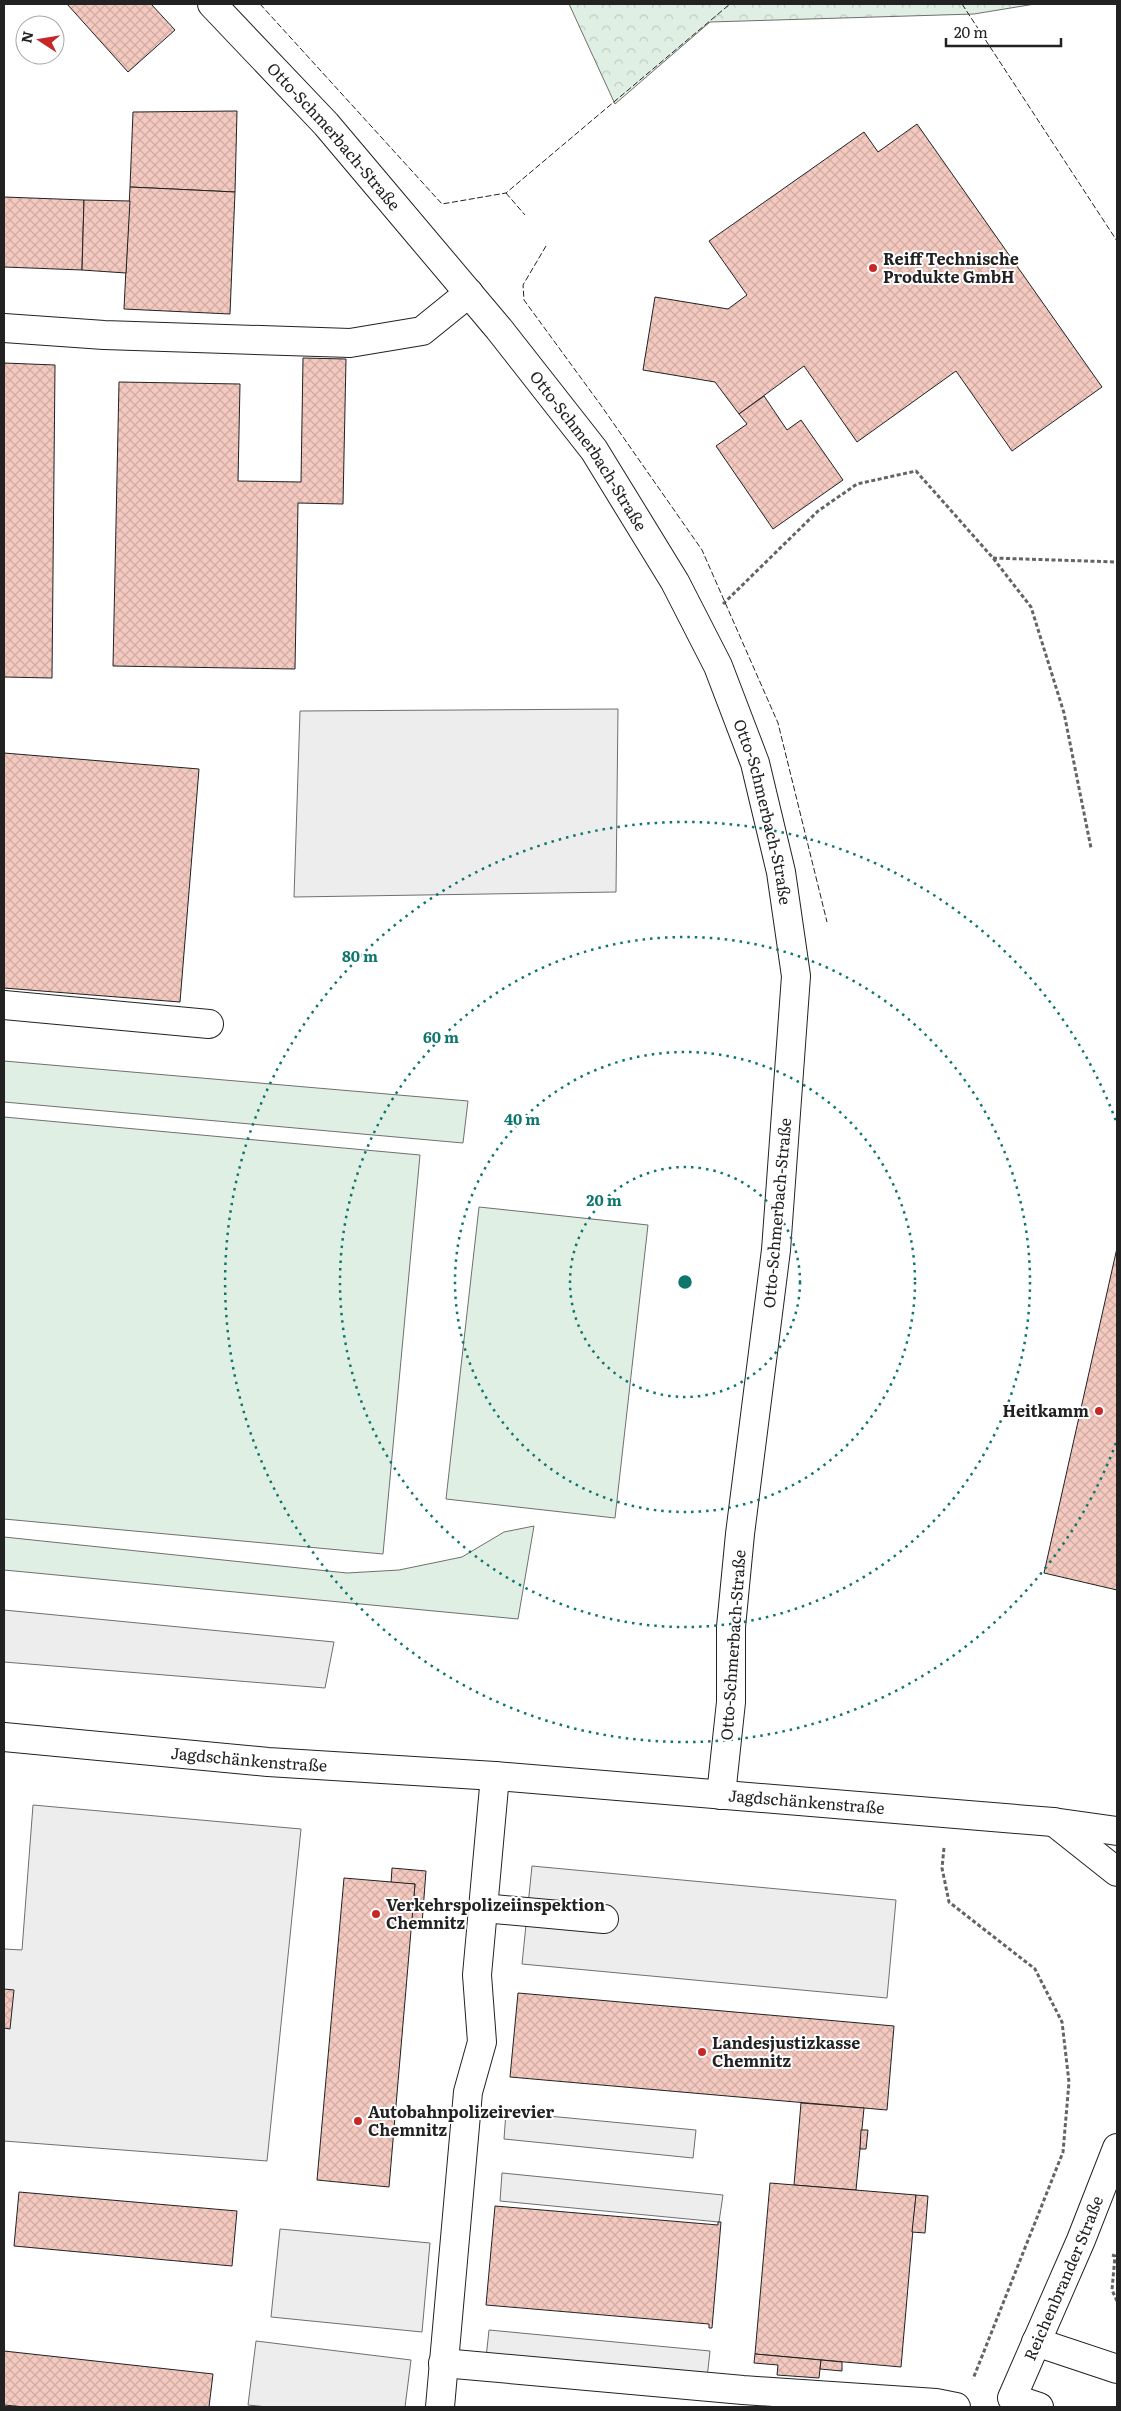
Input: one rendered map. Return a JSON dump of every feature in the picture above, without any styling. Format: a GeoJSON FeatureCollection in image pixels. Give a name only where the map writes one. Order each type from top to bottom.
{"type":"FeatureCollection","features":[{"type":"Feature","properties":{"kind":"street","name":"Otto-Schmerbach-Straße"},"geometry":{"type":"LineString","coordinates":[[212,4],[326,124],[469,293],[594,450],[675,582],[703,636],[718,666],[755,763],[781,872],[796,976],[776,1250],[740,1534],[731,1627],[731,1702],[721,1795]]}},
{"type":"Feature","properties":{"kind":"street"},"geometry":{"type":"LineString","coordinates":[[4,328],[104,335],[350,342],[422,331],[469,293]]}},
{"type":"Feature","properties":{"kind":"street"},"geometry":{"type":"LineString","coordinates":[[4,1005],[209,1024]]}},
{"type":"Feature","properties":{"kind":"street","name":"Jagdschänkenstraße"},"geometry":{"type":"LineString","coordinates":[[4,1737],[268,1762],[495,1776],[1053,1822],[1117,1831]]}},
{"type":"Feature","properties":{"kind":"street"},"geometry":{"type":"LineString","coordinates":[[440,2407],[468,2092],[482,2042],[477,1975],[495,1776]]}},
{"type":"Feature","properties":{"kind":"street"},"geometry":{"type":"LineString","coordinates":[[1053,1822],[1117,1872]]}},
{"type":"Feature","properties":{"kind":"street"},"geometry":{"type":"LineString","coordinates":[[483,1908],[604,1919]]}},
{"type":"Feature","properties":{"kind":"street","name":"Reichenbrander Straße"},"geometry":{"type":"LineString","coordinates":[[1011,2403],[1081,2240],[1117,2148]]}},
{"type":"Feature","properties":{"kind":"street"},"geometry":{"type":"LineString","coordinates":[[1036,2342],[1117,2369]]}},
{"type":"Feature","properties":{"kind":"street"},"geometry":{"type":"LineString","coordinates":[[443,2363],[743,2390],[936,2403],[956,2407]]}},
{"type":"Feature","properties":{"kind":"street"},"geometry":{"type":"LineString","coordinates":[[1011,2403],[1039,2407]]}},
{"type":"Feature","properties":{"kind":"path"},"geometry":{"type":"LineString","coordinates":[[703,636],[725,601],[818,511],[857,484],[916,471],[993,558],[1031,607],[1064,713],[1092,848]]}},
{"type":"Feature","properties":{"kind":"path"},"geometry":{"type":"LineString","coordinates":[[993,558],[1117,562]]}},
{"type":"Feature","properties":{"kind":"path"},"geometry":{"type":"LineString","coordinates":[[948,1814],[942,1868],[948,1902],[1035,1969],[1062,2022],[1069,2082],[1063,2152],[972,2381]]}},
{"type":"Feature","properties":{"kind":"green space"},"geometry":{"type":"Polygon","coordinates":[[[569,4],[1035,4],[974,14],[710,22],[615,104],[569,4]]]}},
{"type":"Feature","properties":{"kind":"green space"},"geometry":{"type":"Polygon","coordinates":[[[4,1061],[468,1101],[463,1143],[4,1102],[4,1061]]]}},
{"type":"Feature","properties":{"kind":"green space"},"geometry":{"type":"Polygon","coordinates":[[[4,1117],[420,1155],[383,1554],[4,1519],[4,1117]]]}},
{"type":"Feature","properties":{"kind":"green space"},"geometry":{"type":"Polygon","coordinates":[[[479,1207],[648,1225],[615,1518],[446,1499],[479,1207]]]}},
{"type":"Feature","properties":{"kind":"green space"},"geometry":{"type":"Polygon","coordinates":[[[534,1526],[518,1619],[4,1570],[4,1537],[347,1573],[399,1570],[462,1557],[504,1532],[534,1526]]]}},
{"type":"Feature","properties":{"kind":"shaded area"},"geometry":{"type":"Polygon","coordinates":[[[618,709],[616,892],[294,897],[300,711],[618,709]]]}},
{"type":"Feature","properties":{"kind":"shaded area"},"geometry":{"type":"Polygon","coordinates":[[[4,1610],[334,1642],[325,1688],[4,1662],[4,1610]]]}},
{"type":"Feature","properties":{"kind":"shaded area"},"geometry":{"type":"Polygon","coordinates":[[[33,1805],[301,1829],[267,2161],[4,2141],[4,1949],[22,1950],[33,1805]]]}},
{"type":"Feature","properties":{"kind":"shaded area"},"geometry":{"type":"Polygon","coordinates":[[[532,1866],[896,1900],[887,1998],[522,1964],[532,1866]]]}},
{"type":"Feature","properties":{"kind":"shaded area"},"geometry":{"type":"Polygon","coordinates":[[[506,2112],[696,2130],[693,2158],[504,2139],[506,2112]]]}},
{"type":"Feature","properties":{"kind":"shaded area"},"geometry":{"type":"Polygon","coordinates":[[[502,2173],[723,2195],[719,2222],[500,2201],[502,2173]]]}},
{"type":"Feature","properties":{"kind":"shaded area"},"geometry":{"type":"Polygon","coordinates":[[[280,2229],[430,2243],[422,2332],[271,2317],[280,2229]]]}},
{"type":"Feature","properties":{"kind":"shaded area"},"geometry":{"type":"Polygon","coordinates":[[[489,2330],[710,2351],[707,2378],[486,2358],[489,2330]]]}},
{"type":"Feature","properties":{"kind":"shaded area"},"geometry":{"type":"Polygon","coordinates":[[[256,2341],[411,2360],[405,2407],[267,2407],[248,2405],[256,2341]]]}},
{"type":"Feature","properties":{"kind":"building"},"geometry":{"type":"Polygon","coordinates":[[[67,4],[151,4],[175,30],[128,72],[67,4]]]}},
{"type":"Feature","properties":{"kind":"building"},"geometry":{"type":"Polygon","coordinates":[[[237,111],[235,192],[130,187],[133,112],[237,111]]]}},
{"type":"Feature","properties":{"kind":"building","name":"Reiff Technische Produkte GmbH"},"geometry":{"type":"Polygon","coordinates":[[[917,124],[1102,387],[1012,451],[956,371],[857,442],[804,366],[739,414],[715,382],[643,370],[655,297],[728,309],[747,295],[709,241],[864,132],[878,152],[917,124]]]}},
{"type":"Feature","properties":{"kind":"building"},"geometry":{"type":"Polygon","coordinates":[[[130,187],[235,192],[230,314],[124,309],[130,187]]]}},
{"type":"Feature","properties":{"kind":"building"},"geometry":{"type":"Polygon","coordinates":[[[4,197],[84,200],[82,270],[4,267],[4,197]]]}},
{"type":"Feature","properties":{"kind":"building"},"geometry":{"type":"Polygon","coordinates":[[[84,200],[130,201],[126,273],[82,270],[84,200]]]}},
{"type":"Feature","properties":{"kind":"building"},"geometry":{"type":"Polygon","coordinates":[[[303,358],[346,359],[343,504],[298,503],[295,669],[113,666],[119,382],[240,384],[238,481],[301,482],[303,358]]]}},
{"type":"Feature","properties":{"kind":"building"},"geometry":{"type":"Polygon","coordinates":[[[4,363],[55,365],[52,678],[4,677],[4,363]]]}},
{"type":"Feature","properties":{"kind":"building"},"geometry":{"type":"Polygon","coordinates":[[[764,396],[787,430],[801,420],[843,480],[773,529],[716,446],[747,424],[739,414],[764,396]]]}},
{"type":"Feature","properties":{"kind":"building"},"geometry":{"type":"Polygon","coordinates":[[[4,753],[199,769],[180,1002],[4,988],[4,753]]]}},
{"type":"Feature","properties":{"kind":"building","name":"Heitkamm"},"geometry":{"type":"Polygon","coordinates":[[[1117,1248],[1117,1590],[1044,1573],[1117,1248]]]}},
{"type":"Feature","properties":{"kind":"building"},"geometry":{"type":"Polygon","coordinates":[[[392,1868],[426,1871],[422,1924],[411,1924],[415,1884],[391,1883],[392,1868]]]}},
{"type":"Feature","properties":{"kind":"building"},"geometry":{"type":"Polygon","coordinates":[[[344,1878],[415,1884],[389,2187],[317,2180],[344,1878]]]}},
{"type":"Feature","properties":{"kind":"building"},"geometry":{"type":"Polygon","coordinates":[[[4,1989],[14,1990],[10,2029],[4,2028],[4,1989]]]}},
{"type":"Feature","properties":{"kind":"building","name":"Landesjustizkasse Chemnitz"},"geometry":{"type":"Polygon","coordinates":[[[518,1993],[894,2026],[887,2110],[510,2077],[518,1993]]]}},
{"type":"Feature","properties":{"kind":"building"},"geometry":{"type":"Polygon","coordinates":[[[801,2103],[864,2108],[856,2190],[794,2185],[801,2103]]]}},
{"type":"Feature","properties":{"kind":"building"},"geometry":{"type":"Polygon","coordinates":[[[861,2130],[868,2130],[866,2149],[860,2149],[861,2130]]]}},
{"type":"Feature","properties":{"kind":"building"},"geometry":{"type":"Polygon","coordinates":[[[770,2183],[916,2195],[901,2367],[755,2354],[770,2183]]]}},
{"type":"Feature","properties":{"kind":"building"},"geometry":{"type":"Polygon","coordinates":[[[19,2192],[237,2211],[232,2266],[14,2246],[19,2192]]]}},
{"type":"Feature","properties":{"kind":"building"},"geometry":{"type":"Polygon","coordinates":[[[916,2195],[928,2196],[925,2233],[912,2232],[916,2195]]]}},
{"type":"Feature","properties":{"kind":"building"},"geometry":{"type":"Polygon","coordinates":[[[495,2206],[718,2225],[718,2222],[721,2222],[712,2328],[709,2328],[709,2324],[486,2305],[495,2206]]]}},
{"type":"Feature","properties":{"kind":"building"},"geometry":{"type":"Polygon","coordinates":[[[4,2351],[213,2374],[209,2407],[25,2407],[4,2405],[4,2351]]]}},
{"type":"Feature","properties":{"kind":"building"},"geometry":{"type":"Polygon","coordinates":[[[755,2354],[821,2360],[819,2378],[777,2375],[778,2365],[754,2363],[755,2354]]]}},
{"type":"Feature","properties":{"kind":"building"},"geometry":{"type":"Polygon","coordinates":[[[821,2360],[842,2362],[842,2371],[820,2369],[821,2360]]]}},
{"type":"Feature","properties":{"kind":"fence"},"geometry":{"type":"LineString","coordinates":[[260,4],[442,204],[506,193],[730,4]]}},
{"type":"Feature","properties":{"kind":"fence"},"geometry":{"type":"LineString","coordinates":[[962,4],[1117,241]]}},
{"type":"Feature","properties":{"kind":"fence"},"geometry":{"type":"LineString","coordinates":[[506,193],[525,215]]}},
{"type":"Feature","properties":{"kind":"fence"},"geometry":{"type":"LineString","coordinates":[[546,246],[523,285],[524,300],[600,404],[702,550],[778,723],[827,922]]}},
{"type":"Feature","properties":{"kind":"place","name":"Reiff Technische Produkte GmbH"},"geometry":{"type":"Point","coordinates":[873,268]}},
{"type":"Feature","properties":{"kind":"place","name":"Heitkamm"},"geometry":{"type":"Point","coordinates":[1099,1411]}},
{"type":"Feature","properties":{"kind":"place","name":"Verkehrspolizeiinspektion Chemnitz"},"geometry":{"type":"Point","coordinates":[376,1914]}},
{"type":"Feature","properties":{"kind":"place","name":"Landesjustizkasse Chemnitz"},"geometry":{"type":"Point","coordinates":[702,2052]}},
{"type":"Feature","properties":{"kind":"place","name":"Autobahnpolizeirevier Chemnitz"},"geometry":{"type":"Point","coordinates":[358,2121]}}]}
